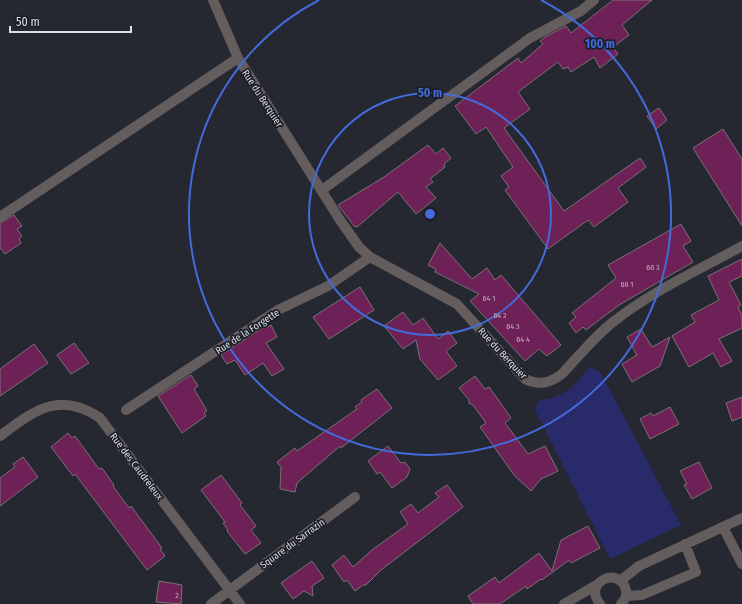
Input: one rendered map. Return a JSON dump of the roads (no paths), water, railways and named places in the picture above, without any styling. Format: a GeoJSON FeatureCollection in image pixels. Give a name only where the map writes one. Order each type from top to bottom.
{"type":"FeatureCollection","features":[{"type":"Feature","properties":{"kind":"street","name":"Rue du Berquier"},"geometry":{"type":"LineString","coordinates":[[213,0],[238,58],[352,238],[370,257],[457,304],[525,379],[541,384],[555,379],[562,374],[596,337],[625,314],[652,296],[742,246]]}},
{"type":"Feature","properties":{"kind":"street"},"geometry":{"type":"LineString","coordinates":[[322,190],[530,38],[580,11],[594,0]]}},
{"type":"Feature","properties":{"kind":"street"},"geometry":{"type":"LineString","coordinates":[[0,217],[238,58]]}},
{"type":"Feature","properties":{"kind":"street","name":"Rue de la Forgette"},"geometry":{"type":"LineString","coordinates":[[126,410],[278,310],[328,286],[370,257]]}},
{"type":"Feature","properties":{"kind":"street","name":"Rue des Caudreleux"},"geometry":{"type":"LineString","coordinates":[[0,436],[30,414],[45,407],[69,405],[94,414],[106,423],[240,604]]}},
{"type":"Feature","properties":{"kind":"street","name":"Square du Sarrazin"},"geometry":{"type":"LineString","coordinates":[[210,604],[355,497]]}},
{"type":"Feature","properties":{"kind":"street"},"geometry":{"type":"LineString","coordinates":[[620,581],[633,569],[742,518]]}},
{"type":"Feature","properties":{"kind":"street"},"geometry":{"type":"LineString","coordinates":[[723,527],[742,564]]}},
{"type":"Feature","properties":{"kind":"street"},"geometry":{"type":"LineString","coordinates":[[564,604],[604,579],[610,577],[620,581],[625,587],[624,600],[642,595],[696,572],[685,544]]}},
{"type":"Feature","properties":{"kind":"street"},"geometry":{"type":"LineString","coordinates":[[598,584],[596,595],[600,604]]}}]}
